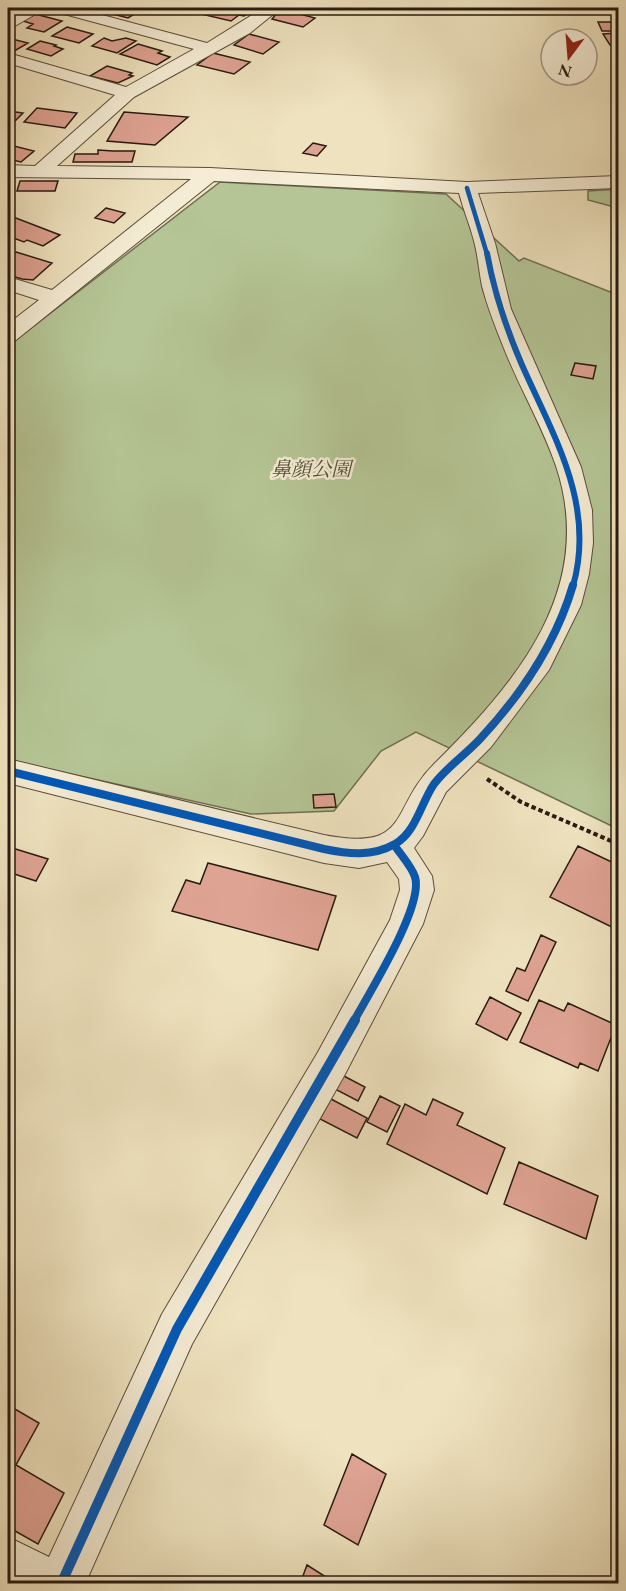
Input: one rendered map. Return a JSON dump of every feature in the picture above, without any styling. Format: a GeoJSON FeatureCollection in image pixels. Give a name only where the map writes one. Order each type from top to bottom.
{"type":"FeatureCollection","features":[{"type":"Feature","properties":{"kind":"street"},"geometry":{"type":"LineString","coordinates":[[8,25],[38,8]]}},
{"type":"Feature","properties":{"kind":"street"},"geometry":{"type":"LineString","coordinates":[[59,8],[208,48]]}},
{"type":"Feature","properties":{"kind":"street"},"geometry":{"type":"LineString","coordinates":[[41,170],[128,93],[244,29],[273,8]]}},
{"type":"Feature","properties":{"kind":"street"},"geometry":{"type":"LineString","coordinates":[[8,58],[128,93]]}},
{"type":"Feature","properties":{"kind":"street"},"geometry":{"type":"LineString","coordinates":[[8,171],[210,174],[467,188],[618,182]]}},
{"type":"Feature","properties":{"kind":"street"},"geometry":{"type":"LineString","coordinates":[[8,335],[210,174]]}},
{"type":"Feature","properties":{"kind":"street"},"geometry":{"type":"LineString","coordinates":[[8,771],[193,819],[325,848],[366,854],[395,846],[410,832],[435,784],[459,760],[525,683],[550,644],[567,607],[578,555],[579,512],[572,477],[557,436],[515,348],[494,291],[483,235],[473,215],[467,188]]}},
{"type":"Feature","properties":{"kind":"street"},"geometry":{"type":"LineString","coordinates":[[8,283],[56,298]]}},
{"type":"Feature","properties":{"kind":"street"},"geometry":{"type":"LineString","coordinates":[[61,1584],[177,1329],[331,1064],[406,924],[417,890],[415,876],[395,846]]}},
{"type":"Feature","properties":{"kind":"street"},"geometry":{"type":"LineString","coordinates":[[8,1560],[53,1584]]}},
{"type":"Feature","properties":{"kind":"path"},"geometry":{"type":"LineString","coordinates":[[459,760],[521,802],[618,844]]}},
{"type":"Feature","properties":{"kind":"green space","name":"鼻顔公園"},"geometry":{"type":"Polygon","coordinates":[[[220,182],[446,194],[519,261],[524,258],[618,295],[618,829],[416,732],[381,751],[334,811],[251,814],[8,760],[8,346],[220,182]]]}},
{"type":"Feature","properties":{"kind":"green space"},"geometry":{"type":"Polygon","coordinates":[[[618,189],[618,208],[588,200],[588,191],[618,189]]]}},
{"type":"Feature","properties":{"kind":"building"},"geometry":{"type":"Polygon","coordinates":[[[108,8],[141,10],[128,18],[101,11],[108,8]]]}},
{"type":"Feature","properties":{"kind":"building"},"geometry":{"type":"Polygon","coordinates":[[[210,8],[256,8],[231,21],[201,14],[210,8]]]}},
{"type":"Feature","properties":{"kind":"building"},"geometry":{"type":"Polygon","coordinates":[[[285,10],[315,18],[303,27],[272,19],[277,13],[285,10]]]}},
{"type":"Feature","properties":{"kind":"building"},"geometry":{"type":"Polygon","coordinates":[[[35,14],[62,21],[44,32],[27,28],[33,24],[23,21],[35,14]]]}},
{"type":"Feature","properties":{"kind":"building"},"geometry":{"type":"Polygon","coordinates":[[[598,22],[618,22],[618,31],[602,31],[598,22]]]}},
{"type":"Feature","properties":{"kind":"building"},"geometry":{"type":"Polygon","coordinates":[[[67,27],[93,34],[79,43],[52,36],[67,27]]]}},
{"type":"Feature","properties":{"kind":"building"},"geometry":{"type":"Polygon","coordinates":[[[618,33],[618,45],[610,45],[603,34],[618,33]]]}},
{"type":"Feature","properties":{"kind":"building"},"geometry":{"type":"Polygon","coordinates":[[[249,34],[279,42],[263,54],[234,45],[249,34]]]}},
{"type":"Feature","properties":{"kind":"building"},"geometry":{"type":"Polygon","coordinates":[[[8,38],[28,43],[11,53],[8,52],[8,38]]]}},
{"type":"Feature","properties":{"kind":"building"},"geometry":{"type":"Polygon","coordinates":[[[104,38],[112,41],[126,38],[136,41],[117,53],[92,46],[104,38]]]}},
{"type":"Feature","properties":{"kind":"building"},"geometry":{"type":"Polygon","coordinates":[[[40,41],[63,49],[51,56],[27,49],[40,41]]]}},
{"type":"Feature","properties":{"kind":"building"},"geometry":{"type":"Polygon","coordinates":[[[138,44],[162,51],[158,53],[170,57],[157,65],[120,54],[138,44]]]}},
{"type":"Feature","properties":{"kind":"building"},"geometry":{"type":"Polygon","coordinates":[[[213,53],[250,62],[234,74],[197,65],[213,53]]]}},
{"type":"Feature","properties":{"kind":"building"},"geometry":{"type":"Polygon","coordinates":[[[107,66],[132,73],[129,75],[133,76],[118,83],[90,76],[107,66]]]}},
{"type":"Feature","properties":{"kind":"building"},"geometry":{"type":"Polygon","coordinates":[[[37,108],[77,113],[65,128],[24,122],[37,108]]]}},
{"type":"Feature","properties":{"kind":"building"},"geometry":{"type":"Polygon","coordinates":[[[8,111],[23,113],[15,121],[8,120],[8,111]]]}},
{"type":"Feature","properties":{"kind":"building"},"geometry":{"type":"Polygon","coordinates":[[[124,112],[188,117],[155,145],[107,141],[124,112]]]}},
{"type":"Feature","properties":{"kind":"building"},"geometry":{"type":"Polygon","coordinates":[[[313,143],[326,146],[317,156],[303,153],[313,143]]]}},
{"type":"Feature","properties":{"kind":"building"},"geometry":{"type":"Polygon","coordinates":[[[10,145],[34,151],[21,162],[8,159],[10,145]]]}},
{"type":"Feature","properties":{"kind":"building"},"geometry":{"type":"Polygon","coordinates":[[[98,150],[135,151],[132,162],[73,162],[75,154],[98,154],[98,150]]]}},
{"type":"Feature","properties":{"kind":"building"},"geometry":{"type":"Polygon","coordinates":[[[20,181],[58,181],[55,191],[17,191],[20,181]]]}},
{"type":"Feature","properties":{"kind":"building"},"geometry":{"type":"Polygon","coordinates":[[[106,208],[125,213],[114,223],[95,218],[106,208]]]}},
{"type":"Feature","properties":{"kind":"building"},"geometry":{"type":"Polygon","coordinates":[[[8,215],[60,235],[43,246],[8,236],[8,215]]]}},
{"type":"Feature","properties":{"kind":"building"},"geometry":{"type":"Polygon","coordinates":[[[16,252],[52,263],[33,280],[8,275],[8,259],[16,252]]]}},
{"type":"Feature","properties":{"kind":"building"},"geometry":{"type":"Polygon","coordinates":[[[575,363],[596,366],[593,379],[571,375],[575,363]]]}},
{"type":"Feature","properties":{"kind":"building"},"geometry":{"type":"Polygon","coordinates":[[[334,794],[336,807],[314,808],[313,795],[334,794]]]}},
{"type":"Feature","properties":{"kind":"building"},"geometry":{"type":"Polygon","coordinates":[[[578,846],[618,865],[618,930],[550,897],[578,846]]]}},
{"type":"Feature","properties":{"kind":"building"},"geometry":{"type":"Polygon","coordinates":[[[9,847],[48,859],[36,881],[8,872],[9,847]]]}},
{"type":"Feature","properties":{"kind":"building"},"geometry":{"type":"Polygon","coordinates":[[[208,863],[336,896],[318,950],[172,911],[186,880],[200,884],[208,863]]]}},
{"type":"Feature","properties":{"kind":"building"},"geometry":{"type":"Polygon","coordinates":[[[541,935],[556,942],[528,1001],[506,991],[517,968],[525,971],[541,935]]]}},
{"type":"Feature","properties":{"kind":"building"},"geometry":{"type":"Polygon","coordinates":[[[490,997],[521,1013],[507,1040],[476,1024],[490,997]]]}},
{"type":"Feature","properties":{"kind":"building"},"geometry":{"type":"Polygon","coordinates":[[[539,1000],[564,1011],[568,1003],[616,1025],[598,1071],[580,1063],[578,1068],[520,1042],[539,1000]]]}},
{"type":"Feature","properties":{"kind":"building"},"geometry":{"type":"Polygon","coordinates":[[[340,1074],[365,1087],[358,1101],[333,1088],[340,1074]]]}},
{"type":"Feature","properties":{"kind":"building"},"geometry":{"type":"Polygon","coordinates":[[[380,1096],[400,1106],[387,1132],[367,1122],[380,1096]]]}},
{"type":"Feature","properties":{"kind":"building"},"geometry":{"type":"Polygon","coordinates":[[[331,1099],[367,1118],[357,1138],[320,1119],[331,1099]]]}},
{"type":"Feature","properties":{"kind":"building"},"geometry":{"type":"Polygon","coordinates":[[[433,1099],[463,1113],[457,1125],[505,1148],[487,1194],[387,1144],[405,1104],[426,1115],[433,1099]]]}},
{"type":"Feature","properties":{"kind":"building"},"geometry":{"type":"Polygon","coordinates":[[[519,1162],[598,1196],[586,1239],[504,1204],[519,1162]]]}},
{"type":"Feature","properties":{"kind":"building"},"geometry":{"type":"Polygon","coordinates":[[[8,1405],[39,1423],[16,1465],[64,1493],[38,1544],[8,1527],[8,1405]]]}},
{"type":"Feature","properties":{"kind":"building"},"geometry":{"type":"Polygon","coordinates":[[[352,1454],[386,1474],[358,1545],[324,1525],[352,1454]]]}},
{"type":"Feature","properties":{"kind":"building"},"geometry":{"type":"Polygon","coordinates":[[[307,1565],[337,1584],[300,1584],[307,1565]]]}},
{"type":"Feature","properties":{"kind":"cycle path"},"geometry":{"type":"LineString","coordinates":[[8,771],[336,852],[369,853],[385,849],[406,836],[435,783],[480,739],[520,689],[538,662],[567,605],[576,574],[580,543],[579,510],[569,467],[514,346],[500,309],[493,287],[485,243],[467,188]]}},
{"type":"Feature","properties":{"kind":"cycle path"},"geometry":{"type":"LineString","coordinates":[[61,1584],[177,1329],[331,1064],[406,924],[417,890],[415,876],[395,846]]}}]}
